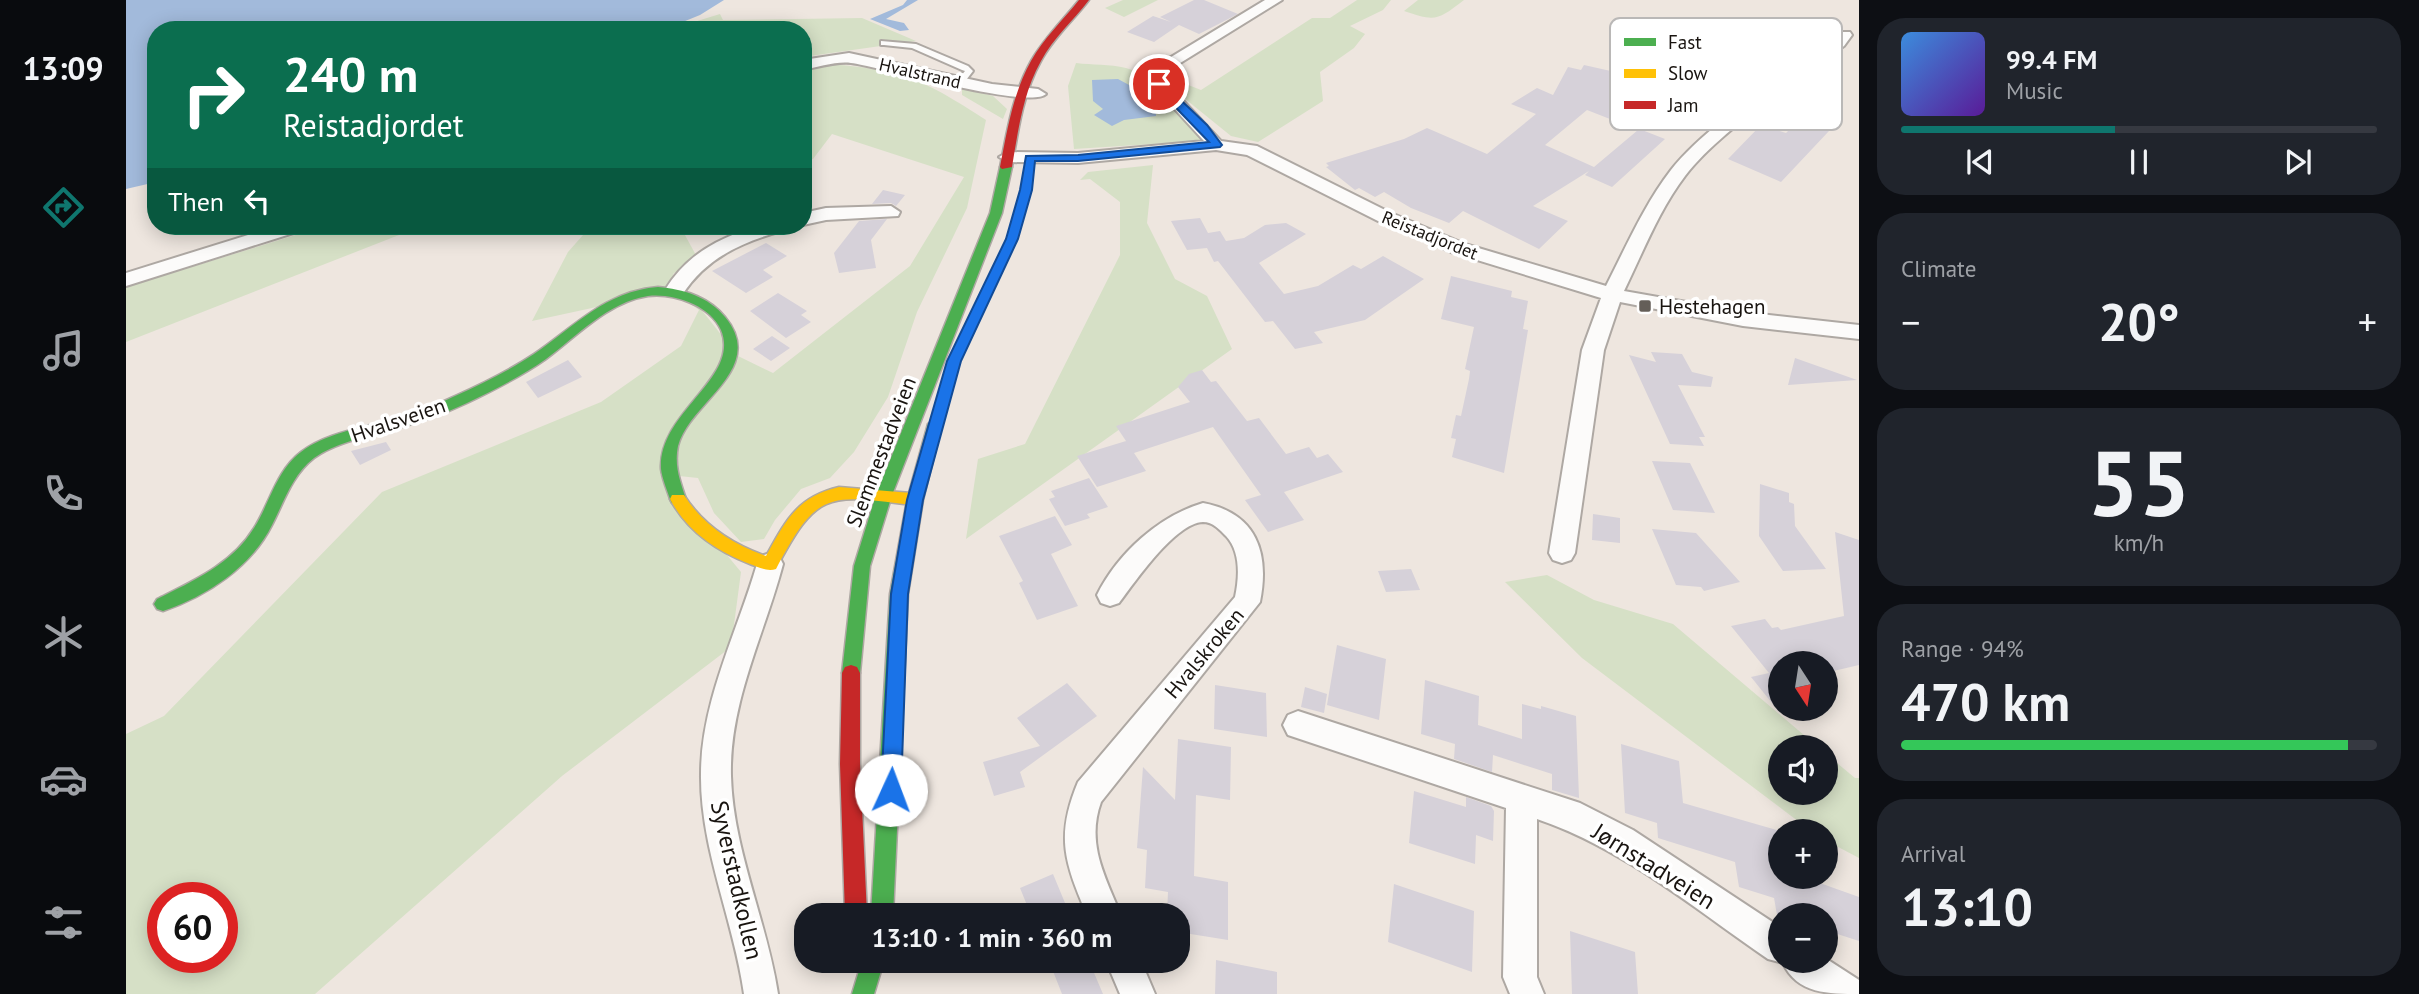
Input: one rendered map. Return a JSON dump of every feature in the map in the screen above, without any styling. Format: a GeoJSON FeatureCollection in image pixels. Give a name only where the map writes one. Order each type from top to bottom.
{"type":"FeatureCollection","features":[{"type":"Feature","properties":{"kind":"main road","name":"Slemmestadveien"},"geometry":{"type":"LineString","coordinates":[[856,903],[850,764],[851,655],[862,565],[884,495],[988,235],[1003,188],[1008,157],[1030,92],[1061,47],[1062,30],[1084,0]]}},
{"type":"Feature","properties":{"kind":"main road","name":"Slemmestadveien"},"geometry":{"type":"LineString","coordinates":[[1030,92],[1034,111]]}},
{"type":"Feature","properties":{"kind":"main road","name":"Hvalsveien"},"geometry":{"type":"LineString","coordinates":[[163,604],[193,589],[238,558],[253,543],[278,501],[291,471],[307,456],[348,436],[408,421],[484,388],[536,359],[627,298],[650,290],[675,290]]}},
{"type":"Feature","properties":{"kind":"main road"},"geometry":{"type":"LineString","coordinates":[[675,290],[717,316],[728,333],[732,351],[729,363],[715,386],[681,422],[669,444],[665,466],[674,493],[724,547],[754,561],[770,565],[799,512],[808,504],[847,493],[915,500]]}},
{"type":"Feature","properties":{"kind":"main road","name":"Slemmestadveien"},"geometry":{"type":"LineString","coordinates":[[950,373],[967,331]]}},
{"type":"Feature","properties":{"kind":"main road","name":"Slemmestadveien"},"geometry":{"type":"LineString","coordinates":[[883,903],[899,594],[915,500],[939,409]]}},
{"type":"Feature","properties":{"kind":"main road"},"geometry":{"type":"LineString","coordinates":[[859,973],[861,994]]}},
{"type":"Feature","properties":{"kind":"main road"},"geometry":{"type":"LineString","coordinates":[[861,994],[869,973]]}},
{"type":"Feature","properties":{"kind":"street"},"geometry":{"type":"LineString","coordinates":[[1216,145],[1203,127],[1159,84],[1156,71],[1275,0]]}},
{"type":"Feature","properties":{"kind":"street"},"geometry":{"type":"LineString","coordinates":[[1842,39],[1845,35]]}},
{"type":"Feature","properties":{"kind":"street","name":"Hvalstrand"},"geometry":{"type":"LineString","coordinates":[[812,64],[849,58],[960,82],[1030,92]]}},
{"type":"Feature","properties":{"kind":"street"},"geometry":{"type":"LineString","coordinates":[[1562,553],[1593,350],[1613,293],[1649,219],[1678,173],[1722,130]]}},
{"type":"Feature","properties":{"kind":"street","name":"Reistadjordet"},"geometry":{"type":"LineString","coordinates":[[1008,157],[1078,158],[1216,145],[1251,150],[1406,227],[1482,256],[1613,293],[1765,323],[1859,332]]}},
{"type":"Feature","properties":{"kind":"street"},"geometry":{"type":"LineString","coordinates":[[812,217],[826,214],[891,212]]}},
{"type":"Feature","properties":{"kind":"street"},"geometry":{"type":"LineString","coordinates":[[126,280],[268,235]]}},
{"type":"Feature","properties":{"kind":"street"},"geometry":{"type":"LineString","coordinates":[[675,290],[683,273],[702,259],[723,247],[754,235]]}},
{"type":"Feature","properties":{"kind":"street","name":"Hvalskroken"},"geometry":{"type":"LineString","coordinates":[[1100,903],[1076,838],[1079,814],[1088,793],[1247,602],[1253,574],[1243,539],[1232,524],[1215,512],[1201,511],[1176,522],[1142,553],[1110,594]]}},
{"type":"Feature","properties":{"kind":"street","name":"Syverstadkollen"},"geometry":{"type":"LineString","coordinates":[[761,994],[724,839],[716,776],[719,728],[741,646],[770,565]]}},
{"type":"Feature","properties":{"kind":"street","name":"Jørnstadveien"},"geometry":{"type":"LineString","coordinates":[[1298,725],[1569,814],[1622,841],[1768,939]]}},
{"type":"Feature","properties":{"kind":"street"},"geometry":{"type":"LineString","coordinates":[[1522,800],[1519,850],[1520,977],[1527,994]]}},
{"type":"Feature","properties":{"kind":"street"},"geometry":{"type":"LineString","coordinates":[[1128,973],[1138,994]]}},
{"type":"Feature","properties":{"kind":"street"},"geometry":{"type":"LineString","coordinates":[[1818,973],[1849,994]]}},
{"type":"Feature","properties":{"kind":"lane"},"geometry":{"type":"LineString","coordinates":[[884,43],[913,46],[965,68],[969,71],[960,82]]}},
{"type":"Feature","properties":{"kind":"green space"},"geometry":{"type":"Polygon","coordinates":[[[1123,0],[1158,0],[1124,17],[1105,8],[1123,0]]]}},
{"type":"Feature","properties":{"kind":"green space"},"geometry":{"type":"Polygon","coordinates":[[[1357,0],[1391,0],[1383,10],[1350,26],[1365,34],[1354,48],[1320,72],[1323,101],[1258,142],[1231,136],[1168,85],[1163,75],[1201,90],[1312,18],[1330,18],[1357,0]]]}},
{"type":"Feature","properties":{"kind":"green space"},"geometry":{"type":"Polygon","coordinates":[[[1418,0],[1464,0],[1448,12],[1430,18],[1404,11],[1418,0]]]}},
{"type":"Feature","properties":{"kind":"green space"},"geometry":{"type":"Polygon","coordinates":[[[720,14],[723,20],[862,18],[916,41],[812,56],[812,21],[697,21],[720,14]]]}},
{"type":"Feature","properties":{"kind":"green space"},"geometry":{"type":"Polygon","coordinates":[[[1076,63],[1120,67],[1135,72],[1168,98],[1201,141],[1074,149],[1068,86],[1076,63]]]}},
{"type":"Feature","properties":{"kind":"green space"},"geometry":{"type":"Polygon","coordinates":[[[827,64],[894,73],[946,95],[986,120],[967,208],[917,312],[888,397],[854,452],[830,478],[801,489],[775,520],[764,539],[741,542],[714,513],[698,478],[660,474],[741,572],[731,647],[562,776],[315,994],[126,994],[126,734],[164,716],[382,492],[601,402],[681,346],[699,310],[682,298],[652,295],[532,321],[568,252],[583,235],[685,235],[697,257],[673,274],[738,356],[773,373],[910,266],[964,177],[832,134],[812,159],[812,67],[827,64]]]}},
{"type":"Feature","properties":{"kind":"green space"},"geometry":{"type":"Polygon","coordinates":[[[962,88],[993,96],[1007,109],[1003,119],[962,95],[962,88]]]}},
{"type":"Feature","properties":{"kind":"green space"},"geometry":{"type":"Polygon","coordinates":[[[1153,165],[1147,223],[1175,279],[1207,296],[1232,349],[966,539],[978,459],[1025,444],[1120,255],[1120,202],[1090,179],[1080,180],[1088,172],[1153,165]]]}},
{"type":"Feature","properties":{"kind":"green space"},"geometry":{"type":"Polygon","coordinates":[[[296,235],[399,235],[126,342],[126,287],[296,235]]]}},
{"type":"Feature","properties":{"kind":"green space"},"geometry":{"type":"Polygon","coordinates":[[[1547,575],[1594,600],[1673,624],[1768,705],[1768,721],[1787,721],[1804,735],[1768,735],[1768,799],[1582,658],[1505,582],[1547,575]]]}},
{"type":"Feature","properties":{"kind":"green space"},"geometry":{"type":"Polygon","coordinates":[[[1838,764],[1855,778],[1859,778],[1859,858],[1838,847],[1838,819],[1795,819],[1777,805],[1838,805],[1838,764]]]}},
{"type":"Feature","properties":{"kind":"water"},"geometry":{"type":"Polygon","coordinates":[[[126,0],[724,0],[685,21],[147,21],[147,184],[126,189],[126,0]]]}},
{"type":"Feature","properties":{"kind":"water"},"geometry":{"type":"Polygon","coordinates":[[[907,0],[918,0],[886,19],[904,23],[909,30],[900,31],[870,19],[903,5],[907,0]]]}},
{"type":"Feature","properties":{"kind":"water"},"geometry":{"type":"Polygon","coordinates":[[[1118,79],[1155,99],[1156,116],[1124,120],[1112,126],[1094,115],[1103,109],[1093,101],[1092,80],[1118,79]]]}},
{"type":"Feature","properties":{"kind":"building"},"geometry":{"type":"Polygon","coordinates":[[[1194,0],[1204,0],[1238,14],[1199,34],[1179,25],[1154,42],[1127,32],[1153,16],[1171,22],[1160,17],[1194,0]]]}},
{"type":"Feature","properties":{"kind":"building"},"geometry":{"type":"Polygon","coordinates":[[[1584,65],[1610,71],[1610,119],[1587,110],[1545,145],[1594,167],[1638,130],[1665,139],[1612,187],[1585,175],[1589,171],[1533,206],[1568,221],[1539,249],[1463,211],[1449,223],[1411,208],[1384,192],[1375,197],[1359,188],[1355,190],[1326,167],[1329,166],[1326,163],[1404,139],[1427,128],[1487,154],[1536,114],[1511,104],[1537,88],[1553,95],[1568,67],[1581,70],[1584,65]]]}},
{"type":"Feature","properties":{"kind":"building"},"geometry":{"type":"Polygon","coordinates":[[[1756,130],[1786,133],[1789,130],[1829,131],[1781,182],[1728,159],[1756,130]]]}},
{"type":"Feature","properties":{"kind":"building"},"geometry":{"type":"Polygon","coordinates":[[[883,190],[905,195],[896,206],[891,203],[872,204],[883,190]]]}},
{"type":"Feature","properties":{"kind":"building"},"geometry":{"type":"Polygon","coordinates":[[[1200,218],[1208,233],[1220,231],[1226,241],[1244,238],[1265,225],[1286,223],[1306,234],[1259,263],[1284,294],[1318,286],[1353,265],[1361,269],[1383,256],[1424,279],[1365,320],[1314,332],[1323,343],[1295,349],[1273,321],[1265,322],[1218,261],[1214,262],[1207,248],[1187,250],[1171,221],[1200,218]]]}},
{"type":"Feature","properties":{"kind":"building"},"geometry":{"type":"Polygon","coordinates":[[[887,219],[871,240],[876,268],[839,273],[834,253],[859,221],[887,219]]]}},
{"type":"Feature","properties":{"kind":"building"},"geometry":{"type":"Polygon","coordinates":[[[766,243],[787,256],[763,270],[773,277],[746,293],[712,271],[766,243]]]}},
{"type":"Feature","properties":{"kind":"building"},"geometry":{"type":"Polygon","coordinates":[[[1451,276],[1512,291],[1511,297],[1528,301],[1523,329],[1528,330],[1504,473],[1452,457],[1456,439],[1451,438],[1456,415],[1461,416],[1469,379],[1470,371],[1465,369],[1474,327],[1441,319],[1451,276]]]}},
{"type":"Feature","properties":{"kind":"building"},"geometry":{"type":"Polygon","coordinates":[[[778,293],[807,311],[801,315],[811,322],[786,338],[750,311],[778,293]]]}},
{"type":"Feature","properties":{"kind":"building"},"geometry":{"type":"Polygon","coordinates":[[[772,336],[790,348],[771,361],[753,349],[772,336]]]}},
{"type":"Feature","properties":{"kind":"building"},"geometry":{"type":"Polygon","coordinates":[[[1651,352],[1682,354],[1692,372],[1713,377],[1711,387],[1678,385],[1705,437],[1699,437],[1704,446],[1670,444],[1629,355],[1656,362],[1651,352]]]}},
{"type":"Feature","properties":{"kind":"building"},"geometry":{"type":"Polygon","coordinates":[[[1795,358],[1857,380],[1788,385],[1795,358]]]}},
{"type":"Feature","properties":{"kind":"building"},"geometry":{"type":"Polygon","coordinates":[[[568,360],[582,377],[538,398],[526,382],[568,360]]]}},
{"type":"Feature","properties":{"kind":"building"},"geometry":{"type":"Polygon","coordinates":[[[1202,370],[1211,382],[1216,381],[1247,421],[1259,418],[1286,454],[1309,447],[1317,458],[1328,454],[1343,472],[1284,492],[1304,520],[1268,532],[1245,500],[1261,495],[1213,427],[1134,453],[1116,426],[1190,402],[1178,387],[1189,374],[1202,370]]]}},
{"type":"Feature","properties":{"kind":"building"},"geometry":{"type":"Polygon","coordinates":[[[1126,441],[1146,471],[1097,487],[1077,456],[1126,441]]]}},
{"type":"Feature","properties":{"kind":"building"},"geometry":{"type":"Polygon","coordinates":[[[386,442],[391,450],[360,465],[351,451],[386,442]]]}},
{"type":"Feature","properties":{"kind":"building"},"geometry":{"type":"Polygon","coordinates":[[[1652,461],[1690,463],[1715,513],[1673,510],[1652,461]]]}},
{"type":"Feature","properties":{"kind":"building"},"geometry":{"type":"Polygon","coordinates":[[[1089,478],[1108,507],[1087,514],[1090,518],[1065,526],[1049,499],[1055,497],[1051,491],[1089,478]]]}},
{"type":"Feature","properties":{"kind":"building"},"geometry":{"type":"Polygon","coordinates":[[[1760,484],[1789,493],[1789,502],[1794,504],[1795,526],[1826,569],[1783,571],[1759,536],[1760,484]]]}},
{"type":"Feature","properties":{"kind":"building"},"geometry":{"type":"Polygon","coordinates":[[[1593,514],[1620,518],[1620,543],[1592,540],[1593,514]]]}},
{"type":"Feature","properties":{"kind":"building"},"geometry":{"type":"Polygon","coordinates":[[[1055,516],[1072,545],[1051,554],[1078,606],[1037,620],[1019,583],[1023,581],[999,536],[1055,516]]]}},
{"type":"Feature","properties":{"kind":"building"},"geometry":{"type":"Polygon","coordinates":[[[1652,529],[1696,533],[1740,582],[1704,591],[1701,587],[1676,585],[1652,529]]]}},
{"type":"Feature","properties":{"kind":"building"},"geometry":{"type":"Polygon","coordinates":[[[1835,532],[1859,540],[1859,665],[1838,670],[1838,651],[1768,651],[1768,672],[1731,626],[1765,619],[1772,628],[1778,627],[1781,630],[1844,616],[1835,532]]]}},
{"type":"Feature","properties":{"kind":"building"},"geometry":{"type":"Polygon","coordinates":[[[1411,569],[1420,590],[1386,592],[1378,571],[1411,569]]]}},
{"type":"Feature","properties":{"kind":"building"},"geometry":{"type":"Polygon","coordinates":[[[1337,645],[1386,659],[1379,720],[1327,705],[1337,645]]]}},
{"type":"Feature","properties":{"kind":"building"},"geometry":{"type":"Polygon","coordinates":[[[1768,673],[1768,698],[1751,677],[1768,673]]]}},
{"type":"Feature","properties":{"kind":"building"},"geometry":{"type":"Polygon","coordinates":[[[1425,680],[1479,696],[1478,725],[1522,739],[1522,704],[1541,709],[1541,706],[1576,716],[1579,798],[1552,790],[1552,774],[1493,755],[1492,772],[1454,759],[1455,744],[1421,734],[1425,680]]]}},
{"type":"Feature","properties":{"kind":"building"},"geometry":{"type":"Polygon","coordinates":[[[1067,683],[1097,716],[1020,772],[1025,787],[994,796],[983,762],[1040,746],[1017,718],[1067,683]]]}},
{"type":"Feature","properties":{"kind":"building"},"geometry":{"type":"Polygon","coordinates":[[[1215,685],[1266,693],[1267,737],[1214,729],[1215,685]]]}},
{"type":"Feature","properties":{"kind":"building"},"geometry":{"type":"Polygon","coordinates":[[[1305,687],[1327,694],[1324,713],[1301,707],[1305,687]]]}},
{"type":"Feature","properties":{"kind":"building"},"geometry":{"type":"Polygon","coordinates":[[[1178,739],[1231,747],[1230,800],[1196,795],[1194,876],[1228,882],[1228,940],[1190,934],[1190,903],[1168,903],[1168,892],[1145,888],[1147,850],[1137,848],[1143,767],[1175,800],[1178,739]]]}},
{"type":"Feature","properties":{"kind":"building"},"geometry":{"type":"Polygon","coordinates":[[[1621,744],[1679,761],[1683,803],[1768,828],[1768,889],[1837,889],[1859,897],[1859,941],[1838,934],[1838,903],[1775,903],[1774,898],[1739,887],[1735,862],[1658,838],[1657,823],[1625,813],[1621,744]]]}},
{"type":"Feature","properties":{"kind":"building"},"geometry":{"type":"Polygon","coordinates":[[[1414,791],[1466,807],[1466,797],[1491,806],[1494,811],[1493,841],[1476,835],[1475,864],[1409,843],[1414,791]]]}},
{"type":"Feature","properties":{"kind":"building"},"geometry":{"type":"Polygon","coordinates":[[[1053,874],[1065,903],[1026,903],[1020,888],[1053,874]]]}},
{"type":"Feature","properties":{"kind":"building"},"geometry":{"type":"Polygon","coordinates":[[[1394,884],[1474,911],[1472,972],[1388,942],[1394,884]]]}},
{"type":"Feature","properties":{"kind":"building"},"geometry":{"type":"Polygon","coordinates":[[[1570,931],[1635,952],[1638,994],[1572,994],[1570,931]]]}},
{"type":"Feature","properties":{"kind":"building"},"geometry":{"type":"Polygon","coordinates":[[[1216,960],[1277,972],[1277,994],[1215,994],[1216,960]]]}},
{"type":"Feature","properties":{"kind":"building"},"geometry":{"type":"Polygon","coordinates":[[[1054,973],[1094,973],[1103,994],[1062,994],[1054,973]]]}},
{"type":"Feature","properties":{"kind":"traffic: fast"},"geometry":{"type":"LineString","coordinates":[[851,673],[862,566],[884,495],[996,213],[1006,167]]}},
{"type":"Feature","properties":{"kind":"traffic: fast"},"geometry":{"type":"LineString","coordinates":[[163,604],[217,575],[241,557],[260,533],[291,473],[306,456],[326,444],[411,419],[460,400],[539,357],[603,309],[617,301],[647,292],[670,292],[704,305],[722,321],[728,331],[732,351],[725,369],[682,424],[671,445],[669,470],[678,499]]}},
{"type":"Feature","properties":{"kind":"traffic: fast"},"geometry":{"type":"LineString","coordinates":[[883,903],[899,594],[915,500],[935,424]]}},
{"type":"Feature","properties":{"kind":"traffic: fast"},"geometry":{"type":"LineString","coordinates":[[863,994],[869,973]]}},
{"type":"Feature","properties":{"kind":"traffic: slow"},"geometry":{"type":"LineString","coordinates":[[678,499],[695,522],[718,540],[730,548],[770,564],[797,518],[823,497],[839,493],[858,493],[911,499]]}},
{"type":"Feature","properties":{"kind":"traffic: jam"},"geometry":{"type":"LineString","coordinates":[[1006,167],[1019,104],[1029,74],[1045,47],[1084,0]]}},
{"type":"Feature","properties":{"kind":"traffic: jam"},"geometry":{"type":"LineString","coordinates":[[851,673],[850,764],[856,903]]}},
{"type":"Feature","properties":{"kind":"place","name":"Hestehagen"},"geometry":{"type":"Point","coordinates":[1645,306]}},
{"type":"Feature","properties":{"kind":"route"},"geometry":{"type":"LineString","coordinates":[[891,790],[899,594],[915,500],[954,361],[1012,239],[1026,190],[1030,158],[1078,158],[1216,145],[1203,127],[1159,84]]}}]}
